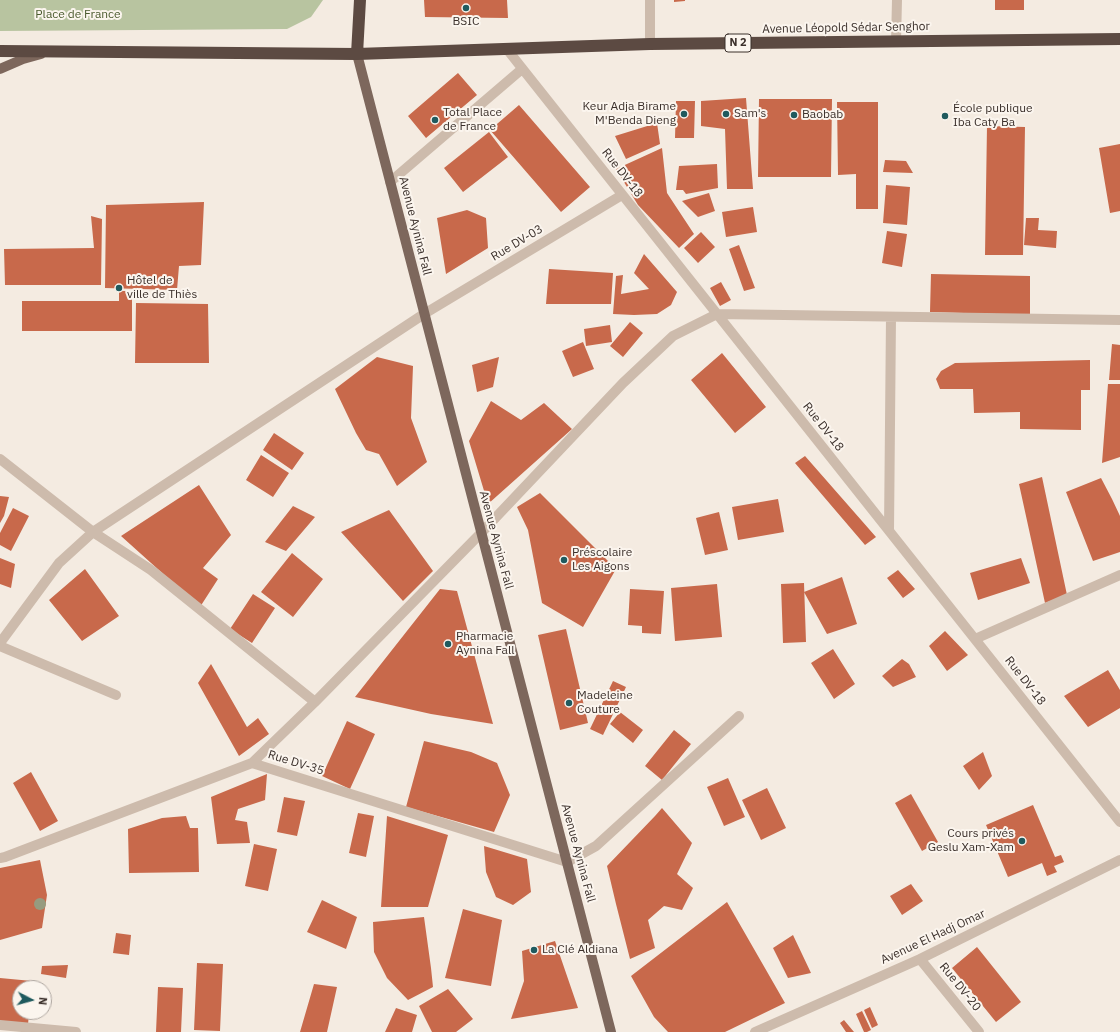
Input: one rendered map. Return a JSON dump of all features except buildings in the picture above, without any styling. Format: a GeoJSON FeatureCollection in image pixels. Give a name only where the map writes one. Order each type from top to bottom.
{"type":"FeatureCollection","features":[{"type":"Feature","properties":{"kind":"highway"},"geometry":{"type":"LineString","coordinates":[[0,51],[357,54],[360,0]]}},
{"type":"Feature","properties":{"kind":"highway","name":"Avenue Léopold Sédar Senghor"},"geometry":{"type":"LineString","coordinates":[[357,54],[650,44],[1120,39]]}},
{"type":"Feature","properties":{"kind":"main road"},"geometry":{"type":"LineString","coordinates":[[0,69],[23,59],[53,51]]}},
{"type":"Feature","properties":{"kind":"main road","name":"Avenue Aynina Fall"},"geometry":{"type":"LineString","coordinates":[[357,54],[611,1032]]}},
{"type":"Feature","properties":{"kind":"street"},"geometry":{"type":"LineString","coordinates":[[650,0],[650,44]]}},
{"type":"Feature","properties":{"kind":"street"},"geometry":{"type":"LineString","coordinates":[[896,0],[896,42]]}},
{"type":"Feature","properties":{"kind":"street","name":"Rue DV-18"},"geometry":{"type":"LineString","coordinates":[[506,48],[1120,822]]}},
{"type":"Feature","properties":{"kind":"street"},"geometry":{"type":"LineString","coordinates":[[390,182],[522,69]]}},
{"type":"Feature","properties":{"kind":"street","name":"Rue DV-03"},"geometry":{"type":"LineString","coordinates":[[0,642],[59,563],[93,532],[424,314],[622,195]]}},
{"type":"Feature","properties":{"kind":"street"},"geometry":{"type":"LineString","coordinates":[[252,763],[316,702],[481,533],[623,383],[673,336],[717,314],[1120,320]]}},
{"type":"Feature","properties":{"kind":"street"},"geometry":{"type":"LineString","coordinates":[[889,530],[891,317]]}},
{"type":"Feature","properties":{"kind":"street"},"geometry":{"type":"LineString","coordinates":[[0,459],[93,532],[151,570],[316,702]]}},
{"type":"Feature","properties":{"kind":"street"},"geometry":{"type":"LineString","coordinates":[[975,639],[1120,575]]}},
{"type":"Feature","properties":{"kind":"street"},"geometry":{"type":"LineString","coordinates":[[0,646],[116,695]]}},
{"type":"Feature","properties":{"kind":"street"},"geometry":{"type":"LineString","coordinates":[[567,862],[596,846],[739,716]]}},
{"type":"Feature","properties":{"kind":"street","name":"Rue DV-35"},"geometry":{"type":"LineString","coordinates":[[0,858],[5,858],[252,763],[567,862]]}},
{"type":"Feature","properties":{"kind":"street","name":"Avenue El Hadj Omar"},"geometry":{"type":"LineString","coordinates":[[755,1032],[920,959],[1120,860]]}},
{"type":"Feature","properties":{"kind":"street","name":"Rue DV-20"},"geometry":{"type":"LineString","coordinates":[[920,959],[979,1032]]}},
{"type":"Feature","properties":{"kind":"street"},"geometry":{"type":"LineString","coordinates":[[0,1025],[76,1032]]}},
{"type":"Feature","properties":{"kind":"green space","name":"Place de France"},"geometry":{"type":"Polygon","coordinates":[[[0,0],[323,0],[311,17],[287,29],[0,31],[0,0]]]}},
{"type":"Feature","properties":{"kind":"place","name":"BSIC"},"geometry":{"type":"Point","coordinates":[466,8]}},
{"type":"Feature","properties":{"kind":"place","name":"Keur Adja Birame M'Benda Dieng"},"geometry":{"type":"Point","coordinates":[684,114]}},
{"type":"Feature","properties":{"kind":"place","name":"Sam's"},"geometry":{"type":"Point","coordinates":[726,114]}},
{"type":"Feature","properties":{"kind":"place","name":"Baobab"},"geometry":{"type":"Point","coordinates":[794,115]}},
{"type":"Feature","properties":{"kind":"place","name":"École publique Iba Caty Ba"},"geometry":{"type":"Point","coordinates":[945,116]}},
{"type":"Feature","properties":{"kind":"place","name":"Total Place de France"},"geometry":{"type":"Point","coordinates":[435,120]}},
{"type":"Feature","properties":{"kind":"place","name":"Hôtel de ville de Thiès"},"geometry":{"type":"Point","coordinates":[119,288]}},
{"type":"Feature","properties":{"kind":"place","name":"Préscolaire Les Aigons"},"geometry":{"type":"Point","coordinates":[564,560]}},
{"type":"Feature","properties":{"kind":"place","name":"Pharmacie Aynina Fall"},"geometry":{"type":"Point","coordinates":[448,644]}},
{"type":"Feature","properties":{"kind":"place","name":"Madeleine Couture"},"geometry":{"type":"Point","coordinates":[569,703]}},
{"type":"Feature","properties":{"kind":"place","name":"Cours privés Geslu Xam-Xam"},"geometry":{"type":"Point","coordinates":[1022,841]}},
{"type":"Feature","properties":{"kind":"place","name":"La Clé Aldiana"},"geometry":{"type":"Point","coordinates":[534,950]}}]}
